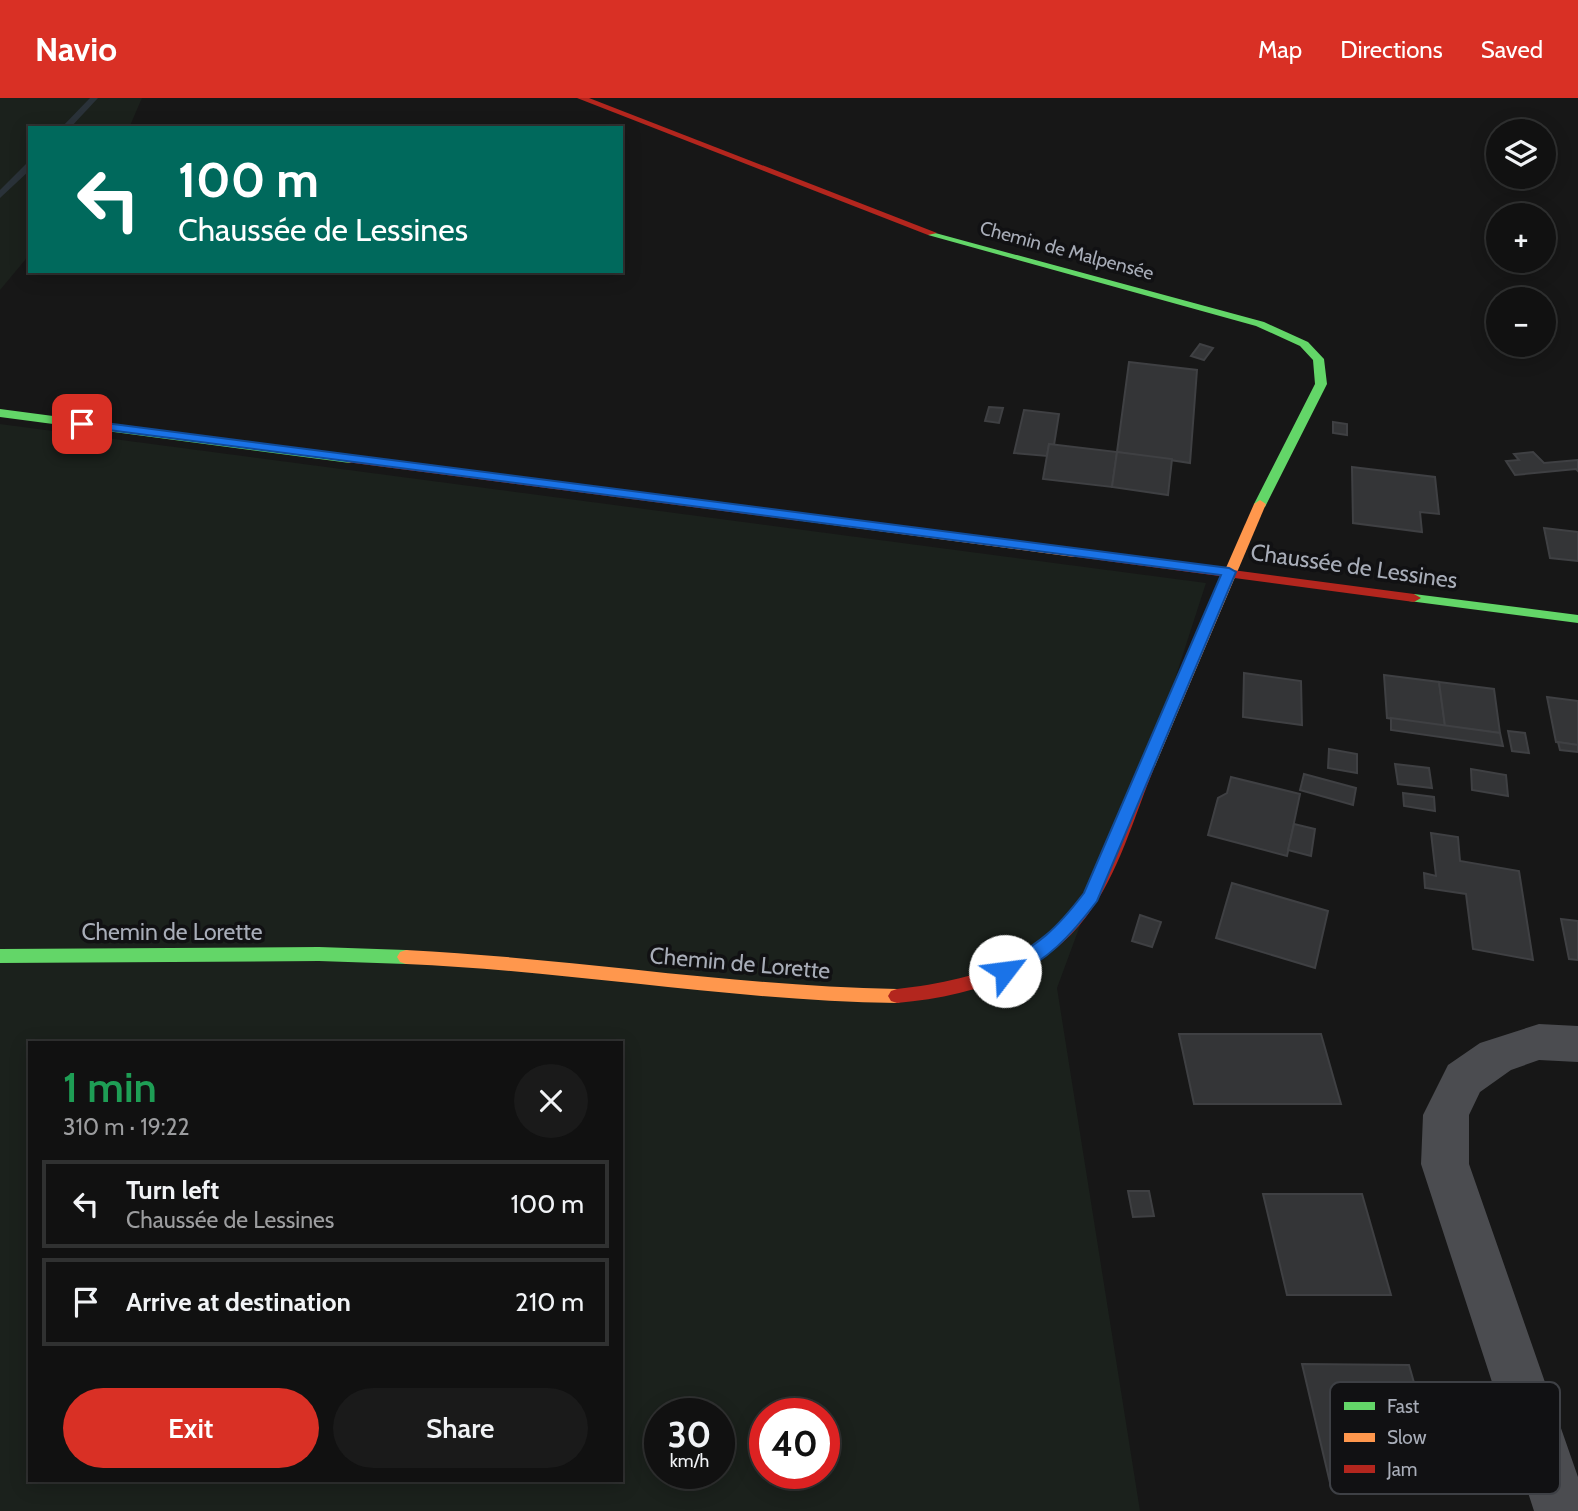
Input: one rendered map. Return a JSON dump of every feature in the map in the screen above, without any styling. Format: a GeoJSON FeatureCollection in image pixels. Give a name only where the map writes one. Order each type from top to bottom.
{"type":"FeatureCollection","features":[{"type":"Feature","properties":{"kind":"street","name":"Chemin de Malpensée"},"geometry":{"type":"LineString","coordinates":[[581,98],[940,236],[1260,324],[1308,345],[1323,369],[1321,384],[1272,475],[1229,572]]}},
{"type":"Feature","properties":{"kind":"street","name":"Chaussée de Lessines"},"geometry":{"type":"LineString","coordinates":[[0,413],[1578,619]]}},
{"type":"Feature","properties":{"kind":"street","name":"Chemin de Lorette"},"geometry":{"type":"LineString","coordinates":[[0,956],[319,954],[472,960],[829,995],[893,997],[956,988],[1005,971],[1040,951],[1066,929],[1091,896],[1229,572]]}},
{"type":"Feature","properties":{"kind":"street"},"geometry":{"type":"LineString","coordinates":[[1519,1382],[1445,1164],[1446,1115],[1464,1079],[1496,1056],[1539,1042],[1578,1044]]}},
{"type":"Feature","properties":{"kind":"street"},"geometry":{"type":"LineString","coordinates":[[1556,1494],[1562,1511]]}},
{"type":"Feature","properties":{"kind":"shaded area"},"geometry":{"type":"Polygon","coordinates":[[[0,98],[142,98],[130,126],[28,126],[28,256],[0,290],[0,98]]]}},
{"type":"Feature","properties":{"kind":"shaded area"},"geometry":{"type":"Polygon","coordinates":[[[0,424],[1206,583],[1143,778],[1091,896],[1057,988],[1140,1511],[0,1511],[0,424]]]}},
{"type":"Feature","properties":{"kind":"building"},"geometry":{"type":"Polygon","coordinates":[[[1200,344],[1213,348],[1204,360],[1191,356],[1200,344]]]}},
{"type":"Feature","properties":{"kind":"building"},"geometry":{"type":"Polygon","coordinates":[[[1129,362],[1197,370],[1190,463],[1117,452],[1129,362]]]}},
{"type":"Feature","properties":{"kind":"building"},"geometry":{"type":"Polygon","coordinates":[[[989,407],[1003,408],[999,423],[985,421],[989,407]]]}},
{"type":"Feature","properties":{"kind":"building"},"geometry":{"type":"Polygon","coordinates":[[[1024,410],[1059,414],[1054,445],[1049,444],[1047,456],[1014,453],[1024,410]]]}},
{"type":"Feature","properties":{"kind":"building"},"geometry":{"type":"Polygon","coordinates":[[[1333,422],[1347,424],[1347,435],[1333,433],[1333,422]]]}},
{"type":"Feature","properties":{"kind":"building"},"geometry":{"type":"Polygon","coordinates":[[[1049,444],[1117,452],[1112,487],[1043,479],[1049,444]]]}},
{"type":"Feature","properties":{"kind":"building"},"geometry":{"type":"Polygon","coordinates":[[[1117,452],[1172,459],[1168,495],[1112,487],[1117,452]]]}},
{"type":"Feature","properties":{"kind":"building"},"geometry":{"type":"Polygon","coordinates":[[[1533,452],[1544,463],[1578,460],[1578,471],[1576,469],[1515,475],[1506,461],[1519,460],[1514,454],[1533,452]]]}},
{"type":"Feature","properties":{"kind":"building"},"geometry":{"type":"Polygon","coordinates":[[[1352,467],[1435,477],[1439,514],[1420,512],[1422,532],[1353,523],[1352,467]]]}},
{"type":"Feature","properties":{"kind":"building"},"geometry":{"type":"Polygon","coordinates":[[[1544,528],[1578,532],[1578,561],[1550,558],[1544,528]]]}},
{"type":"Feature","properties":{"kind":"building"},"geometry":{"type":"Polygon","coordinates":[[[1244,673],[1301,681],[1302,725],[1243,717],[1244,673]]]}},
{"type":"Feature","properties":{"kind":"building"},"geometry":{"type":"Polygon","coordinates":[[[1384,675],[1439,682],[1445,726],[1387,718],[1384,675]]]}},
{"type":"Feature","properties":{"kind":"building"},"geometry":{"type":"Polygon","coordinates":[[[1439,682],[1494,689],[1500,733],[1445,726],[1439,682]]]}},
{"type":"Feature","properties":{"kind":"building"},"geometry":{"type":"Polygon","coordinates":[[[1547,697],[1578,701],[1578,745],[1556,742],[1547,697]]]}},
{"type":"Feature","properties":{"kind":"building"},"geometry":{"type":"Polygon","coordinates":[[[1391,718],[1500,733],[1503,746],[1391,730],[1391,718]]]}},
{"type":"Feature","properties":{"kind":"building"},"geometry":{"type":"Polygon","coordinates":[[[1508,731],[1525,733],[1529,753],[1512,751],[1508,731]]]}},
{"type":"Feature","properties":{"kind":"building"},"geometry":{"type":"Polygon","coordinates":[[[1558,742],[1578,745],[1578,752],[1560,750],[1558,742]]]}},
{"type":"Feature","properties":{"kind":"building"},"geometry":{"type":"Polygon","coordinates":[[[1329,749],[1357,754],[1357,773],[1328,768],[1329,749]]]}},
{"type":"Feature","properties":{"kind":"building"},"geometry":{"type":"Polygon","coordinates":[[[1395,764],[1429,768],[1432,788],[1398,784],[1395,764]]]}},
{"type":"Feature","properties":{"kind":"building"},"geometry":{"type":"Polygon","coordinates":[[[1471,769],[1506,775],[1508,796],[1472,790],[1471,769]]]}},
{"type":"Feature","properties":{"kind":"building"},"geometry":{"type":"Polygon","coordinates":[[[1304,774],[1356,788],[1353,805],[1300,790],[1304,774]]]}},
{"type":"Feature","properties":{"kind":"building"},"geometry":{"type":"Polygon","coordinates":[[[1231,777],[1300,794],[1287,856],[1208,835],[1218,798],[1227,793],[1231,777]]]}},
{"type":"Feature","properties":{"kind":"building"},"geometry":{"type":"Polygon","coordinates":[[[1403,793],[1434,797],[1435,811],[1404,806],[1403,793]]]}},
{"type":"Feature","properties":{"kind":"building"},"geometry":{"type":"Polygon","coordinates":[[[1294,824],[1315,829],[1311,856],[1288,850],[1294,824]]]}},
{"type":"Feature","properties":{"kind":"building"},"geometry":{"type":"Polygon","coordinates":[[[1431,833],[1458,837],[1460,861],[1519,871],[1533,960],[1473,949],[1466,894],[1425,888],[1424,873],[1436,876],[1431,833]]]}},
{"type":"Feature","properties":{"kind":"building"},"geometry":{"type":"Polygon","coordinates":[[[1232,883],[1328,911],[1315,968],[1216,938],[1232,883]]]}},
{"type":"Feature","properties":{"kind":"building"},"geometry":{"type":"Polygon","coordinates":[[[1140,915],[1161,922],[1152,947],[1132,941],[1140,915]]]}},
{"type":"Feature","properties":{"kind":"building"},"geometry":{"type":"Polygon","coordinates":[[[1561,919],[1578,921],[1578,960],[1569,959],[1561,919]]]}},
{"type":"Feature","properties":{"kind":"building"},"geometry":{"type":"Polygon","coordinates":[[[1179,1034],[1321,1034],[1341,1104],[1194,1104],[1179,1034]]]}},
{"type":"Feature","properties":{"kind":"building"},"geometry":{"type":"Polygon","coordinates":[[[1128,1191],[1149,1191],[1154,1216],[1133,1217],[1128,1191]]]}},
{"type":"Feature","properties":{"kind":"building"},"geometry":{"type":"Polygon","coordinates":[[[1263,1194],[1362,1194],[1391,1295],[1287,1295],[1263,1194]]]}},
{"type":"Feature","properties":{"kind":"building"},"geometry":{"type":"Polygon","coordinates":[[[1302,1364],[1409,1365],[1414,1382],[1330,1382],[1330,1483],[1302,1364]]]}},
{"type":"Feature","properties":{"kind":"waterway"},"geometry":{"type":"LineString","coordinates":[[67,126],[94,98]]}},
{"type":"Feature","properties":{"kind":"waterway"},"geometry":{"type":"LineString","coordinates":[[0,195],[28,167]]}},
{"type":"Feature","properties":{"kind":"traffic: fast"},"geometry":{"type":"LineString","coordinates":[[932,233],[1260,324],[1304,344],[1318,359],[1321,384],[1260,504]]}},
{"type":"Feature","properties":{"kind":"traffic: fast"},"geometry":{"type":"LineString","coordinates":[[0,413],[350,459]]}},
{"type":"Feature","properties":{"kind":"traffic: fast"},"geometry":{"type":"LineString","coordinates":[[1414,598],[1578,619]]}},
{"type":"Feature","properties":{"kind":"traffic: fast"},"geometry":{"type":"LineString","coordinates":[[0,956],[319,954],[406,957]]}},
{"type":"Feature","properties":{"kind":"traffic: slow"},"geometry":{"type":"LineString","coordinates":[[1147,766],[1260,504]]}},
{"type":"Feature","properties":{"kind":"traffic: slow"},"geometry":{"type":"LineString","coordinates":[[800,517],[1074,553]]}},
{"type":"Feature","properties":{"kind":"traffic: slow"},"geometry":{"type":"LineString","coordinates":[[406,957],[472,960],[829,995],[897,996]]}},
{"type":"Feature","properties":{"kind":"traffic: jam"},"geometry":{"type":"LineString","coordinates":[[581,98],[932,233]]}},
{"type":"Feature","properties":{"kind":"traffic: jam"},"geometry":{"type":"LineString","coordinates":[[350,459],[800,517]]}},
{"type":"Feature","properties":{"kind":"traffic: jam"},"geometry":{"type":"LineString","coordinates":[[1074,553],[1414,598]]}},
{"type":"Feature","properties":{"kind":"traffic: jam"},"geometry":{"type":"LineString","coordinates":[[897,996],[955,988],[995,976],[1034,955],[1067,928],[1092,894],[1147,766]]}},
{"type":"Feature","properties":{"kind":"route"},"geometry":{"type":"LineString","coordinates":[[82,424],[1229,572],[1091,896],[1066,929],[1040,951],[1005,971]]}}]}
